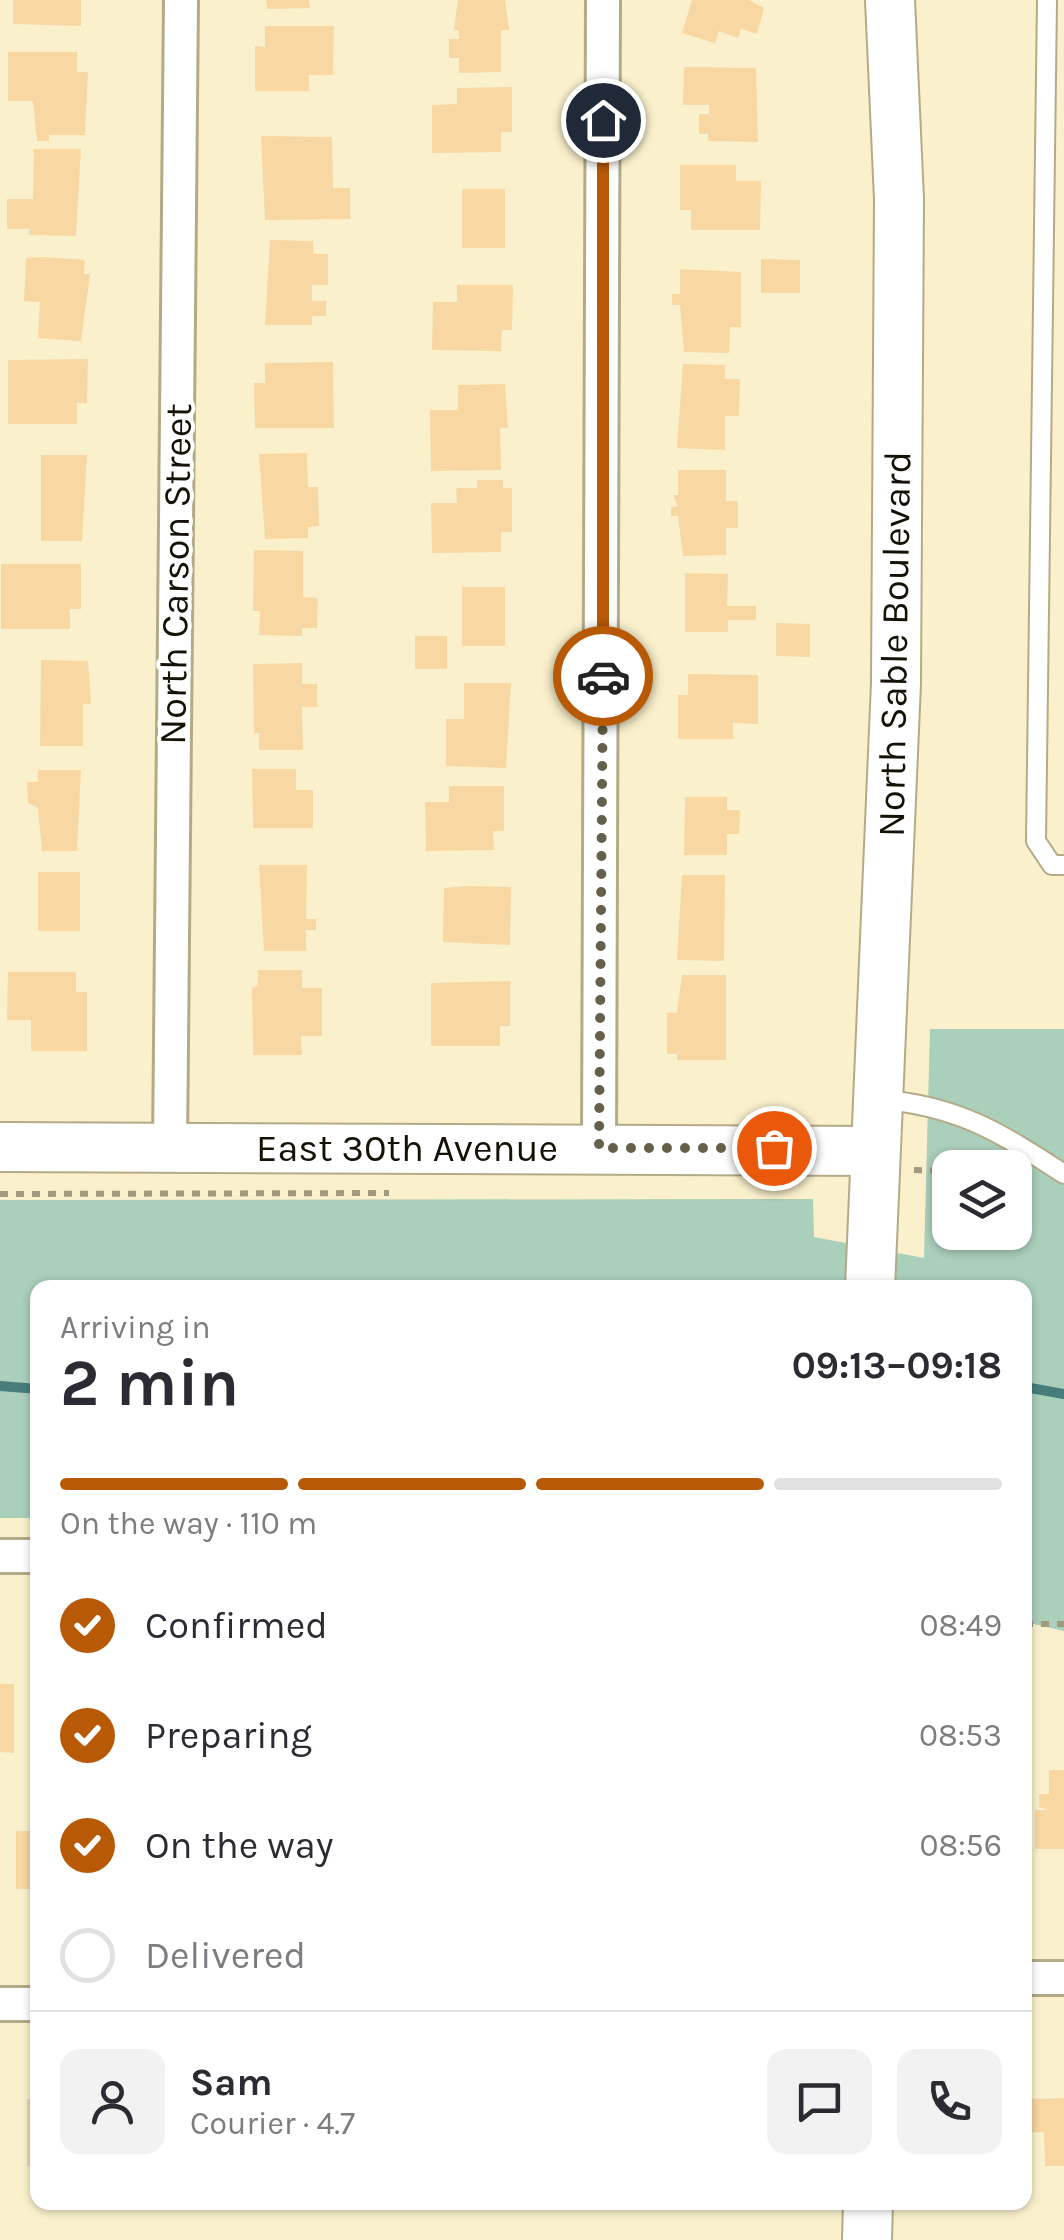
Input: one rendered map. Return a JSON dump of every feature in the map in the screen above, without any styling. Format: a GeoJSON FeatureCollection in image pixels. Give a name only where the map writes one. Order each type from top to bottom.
{"type":"FeatureCollection","features":[{"type":"Feature","properties":{"kind":"street","name":"North Carson Street"},"geometry":{"type":"LineString","coordinates":[[170,1148],[181,0]]}},
{"type":"Feature","properties":{"kind":"street"},"geometry":{"type":"LineString","coordinates":[[599,1148],[604,0]]}},
{"type":"Feature","properties":{"kind":"street","name":"North Sable Boulevard"},"geometry":{"type":"LineString","coordinates":[[871,1266],[896,683],[899,200],[890,0]]}},
{"type":"Feature","properties":{"kind":"street","name":"East 30th Avenue"},"geometry":{"type":"LineString","coordinates":[[0,1147],[874,1151]]}},
{"type":"Feature","properties":{"kind":"street"},"geometry":{"type":"LineString","coordinates":[[0,1556],[30,1556]]}},
{"type":"Feature","properties":{"kind":"street"},"geometry":{"type":"LineString","coordinates":[[1032,1978],[1064,1978]]}},
{"type":"Feature","properties":{"kind":"street"},"geometry":{"type":"LineString","coordinates":[[0,2004],[30,2004]]}},
{"type":"Feature","properties":{"kind":"street"},"geometry":{"type":"LineString","coordinates":[[868,2210],[868,2240]]}},
{"type":"Feature","properties":{"kind":"lane"},"geometry":{"type":"LineString","coordinates":[[1053,9],[1036,841],[1052,865],[1064,865]]}},
{"type":"Feature","properties":{"kind":"lane"},"geometry":{"type":"LineString","coordinates":[[878,1099],[922,1103],[962,1114],[1064,1174]]}},
{"type":"Feature","properties":{"kind":"path"},"geometry":{"type":"LineString","coordinates":[[1032,1624],[1064,1624]]}},
{"type":"Feature","properties":{"kind":"green space"},"geometry":{"type":"Polygon","coordinates":[[[930,1029],[1064,1029],[1064,1631],[1032,1624],[1032,1280],[30,1280],[30,1518],[0,1518],[0,1200],[813,1199],[814,1237],[924,1258],[930,1029]]]}},
{"type":"Feature","properties":{"kind":"building"},"geometry":{"type":"Polygon","coordinates":[[[13,0],[81,0],[81,26],[13,24],[13,0]]]}},
{"type":"Feature","properties":{"kind":"building"},"geometry":{"type":"Polygon","coordinates":[[[266,0],[309,0],[310,8],[267,9],[266,0]]]}},
{"type":"Feature","properties":{"kind":"building"},"geometry":{"type":"Polygon","coordinates":[[[458,0],[505,0],[509,30],[501,30],[501,72],[459,73],[459,58],[449,58],[449,39],[459,39],[459,30],[454,30],[458,0]]]}},
{"type":"Feature","properties":{"kind":"building"},"geometry":{"type":"Polygon","coordinates":[[[692,0],[749,0],[764,8],[757,34],[741,29],[738,38],[719,31],[715,43],[682,33],[692,0]]]}},
{"type":"Feature","properties":{"kind":"building"},"geometry":{"type":"Polygon","coordinates":[[[265,26],[334,26],[333,75],[309,75],[309,91],[255,91],[255,46],[265,47],[265,26]]]}},
{"type":"Feature","properties":{"kind":"building"},"geometry":{"type":"Polygon","coordinates":[[[8,52],[77,52],[77,72],[88,72],[85,135],[49,135],[49,141],[37,141],[33,101],[8,101],[8,52]]]}},
{"type":"Feature","properties":{"kind":"building"},"geometry":{"type":"Polygon","coordinates":[[[684,67],[756,68],[758,142],[708,141],[708,134],[699,134],[699,114],[709,114],[709,105],[683,105],[684,67]]]}},
{"type":"Feature","properties":{"kind":"building"},"geometry":{"type":"Polygon","coordinates":[[[512,87],[512,132],[501,132],[501,152],[432,153],[432,105],[457,104],[457,88],[512,87]]]}},
{"type":"Feature","properties":{"kind":"building"},"geometry":{"type":"Polygon","coordinates":[[[261,136],[332,137],[333,188],[350,188],[350,219],[265,220],[261,136]]]}},
{"type":"Feature","properties":{"kind":"building"},"geometry":{"type":"Polygon","coordinates":[[[34,149],[81,149],[76,236],[29,235],[29,229],[7,229],[7,199],[33,199],[34,149]]]}},
{"type":"Feature","properties":{"kind":"building"},"geometry":{"type":"Polygon","coordinates":[[[680,165],[736,165],[736,181],[761,181],[760,230],[691,230],[691,210],[680,210],[680,165]]]}},
{"type":"Feature","properties":{"kind":"building"},"geometry":{"type":"Polygon","coordinates":[[[462,189],[505,189],[505,248],[462,248],[462,189]]]}},
{"type":"Feature","properties":{"kind":"building"},"geometry":{"type":"Polygon","coordinates":[[[270,240],[313,241],[313,254],[328,254],[328,285],[312,285],[312,301],[326,301],[326,316],[312,316],[312,325],[265,325],[270,240]]]}},
{"type":"Feature","properties":{"kind":"building"},"geometry":{"type":"Polygon","coordinates":[[[26,258],[85,260],[84,274],[90,274],[81,341],[38,338],[40,302],[24,301],[26,258]]]}},
{"type":"Feature","properties":{"kind":"building"},"geometry":{"type":"Polygon","coordinates":[[[761,259],[800,260],[800,293],[761,293],[761,259]]]}},
{"type":"Feature","properties":{"kind":"building"},"geometry":{"type":"Polygon","coordinates":[[[680,269],[741,272],[741,327],[730,327],[729,353],[684,352],[680,305],[672,305],[672,294],[680,294],[680,269]]]}},
{"type":"Feature","properties":{"kind":"building"},"geometry":{"type":"Polygon","coordinates":[[[457,285],[513,285],[512,330],[502,330],[501,351],[432,350],[433,302],[457,302],[457,285]]]}},
{"type":"Feature","properties":{"kind":"building"},"geometry":{"type":"Polygon","coordinates":[[[88,359],[87,403],[77,403],[77,424],[8,424],[8,360],[88,359]]]}},
{"type":"Feature","properties":{"kind":"building"},"geometry":{"type":"Polygon","coordinates":[[[333,362],[334,428],[255,428],[254,383],[265,383],[265,363],[333,362]]]}},
{"type":"Feature","properties":{"kind":"building"},"geometry":{"type":"Polygon","coordinates":[[[683,364],[725,365],[725,379],[740,379],[739,416],[725,416],[725,450],[677,448],[683,364]]]}},
{"type":"Feature","properties":{"kind":"building"},"geometry":{"type":"Polygon","coordinates":[[[505,384],[508,428],[500,428],[501,470],[431,471],[430,410],[458,410],[458,385],[505,384]]]}},
{"type":"Feature","properties":{"kind":"building"},"geometry":{"type":"Polygon","coordinates":[[[307,453],[308,487],[318,487],[319,526],[308,527],[308,538],[265,539],[259,454],[307,453]]]}},
{"type":"Feature","properties":{"kind":"building"},"geometry":{"type":"Polygon","coordinates":[[[41,455],[87,455],[82,541],[41,541],[41,455]]]}},
{"type":"Feature","properties":{"kind":"building"},"geometry":{"type":"Polygon","coordinates":[[[678,470],[726,470],[726,501],[738,501],[738,528],[726,528],[726,555],[683,556],[678,516],[671,516],[671,507],[678,506],[673,495],[678,495],[678,470]]]}},
{"type":"Feature","properties":{"kind":"building"},"geometry":{"type":"Polygon","coordinates":[[[477,480],[503,480],[503,488],[512,488],[512,532],[501,532],[501,552],[432,553],[431,503],[457,503],[456,488],[477,488],[477,480]]]}},
{"type":"Feature","properties":{"kind":"building"},"geometry":{"type":"Polygon","coordinates":[[[254,550],[303,551],[303,597],[318,598],[317,628],[302,628],[302,636],[259,635],[260,611],[253,611],[254,550]]]}},
{"type":"Feature","properties":{"kind":"building"},"geometry":{"type":"Polygon","coordinates":[[[1,564],[81,564],[81,609],[70,609],[70,629],[1,629],[1,564]]]}},
{"type":"Feature","properties":{"kind":"building"},"geometry":{"type":"Polygon","coordinates":[[[685,573],[728,574],[727,606],[756,606],[756,620],[728,620],[728,632],[685,632],[685,573]]]}},
{"type":"Feature","properties":{"kind":"building"},"geometry":{"type":"Polygon","coordinates":[[[462,587],[505,587],[505,646],[462,646],[462,587]]]}},
{"type":"Feature","properties":{"kind":"building"},"geometry":{"type":"Polygon","coordinates":[[[776,623],[810,624],[810,657],[776,656],[776,623]]]}},
{"type":"Feature","properties":{"kind":"building"},"geometry":{"type":"Polygon","coordinates":[[[415,636],[447,636],[447,669],[415,669],[415,636]]]}},
{"type":"Feature","properties":{"kind":"building"},"geometry":{"type":"Polygon","coordinates":[[[41,660],[88,661],[91,704],[83,704],[83,746],[40,746],[41,660]]]}},
{"type":"Feature","properties":{"kind":"building"},"geometry":{"type":"Polygon","coordinates":[[[302,663],[302,684],[317,684],[317,707],[302,707],[303,750],[259,750],[259,733],[254,733],[253,664],[302,663]]]}},
{"type":"Feature","properties":{"kind":"building"},"geometry":{"type":"Polygon","coordinates":[[[688,674],[758,675],[758,724],[733,723],[733,739],[678,739],[678,695],[688,695],[688,674]]]}},
{"type":"Feature","properties":{"kind":"building"},"geometry":{"type":"Polygon","coordinates":[[[464,683],[511,683],[506,768],[446,766],[446,719],[464,719],[464,683]]]}},
{"type":"Feature","properties":{"kind":"building"},"geometry":{"type":"Polygon","coordinates":[[[252,769],[296,769],[296,790],[313,790],[313,828],[253,828],[252,769]]]}},
{"type":"Feature","properties":{"kind":"building"},"geometry":{"type":"Polygon","coordinates":[[[38,770],[81,770],[77,851],[42,851],[38,808],[28,803],[27,782],[38,782],[38,770]]]}},
{"type":"Feature","properties":{"kind":"building"},"geometry":{"type":"Polygon","coordinates":[[[449,786],[504,786],[504,831],[493,831],[494,850],[426,851],[425,802],[449,802],[449,786]]]}},
{"type":"Feature","properties":{"kind":"building"},"geometry":{"type":"Polygon","coordinates":[[[685,797],[727,797],[727,810],[740,810],[739,834],[727,834],[727,855],[684,855],[685,797]]]}},
{"type":"Feature","properties":{"kind":"building"},"geometry":{"type":"Polygon","coordinates":[[[259,865],[307,865],[306,919],[316,919],[316,930],[306,930],[306,951],[264,951],[259,865]]]}},
{"type":"Feature","properties":{"kind":"building"},"geometry":{"type":"Polygon","coordinates":[[[38,872],[80,872],[80,931],[38,931],[38,872]]]}},
{"type":"Feature","properties":{"kind":"building"},"geometry":{"type":"Polygon","coordinates":[[[682,875],[725,875],[724,961],[677,960],[682,875]]]}},
{"type":"Feature","properties":{"kind":"building"},"geometry":{"type":"Polygon","coordinates":[[[511,887],[510,945],[443,942],[444,888],[511,887]]]}},
{"type":"Feature","properties":{"kind":"building"},"geometry":{"type":"Polygon","coordinates":[[[258,970],[302,970],[302,988],[322,988],[322,1036],[301,1036],[302,1055],[253,1055],[252,987],[258,986],[258,970]]]}},
{"type":"Feature","properties":{"kind":"building"},"geometry":{"type":"Polygon","coordinates":[[[8,972],[76,972],[76,992],[87,992],[87,1051],[31,1051],[31,1020],[7,1020],[8,972]]]}},
{"type":"Feature","properties":{"kind":"building"},"geometry":{"type":"Polygon","coordinates":[[[682,975],[726,975],[726,1060],[677,1060],[677,1054],[667,1054],[667,1013],[677,1013],[682,975]]]}},
{"type":"Feature","properties":{"kind":"building"},"geometry":{"type":"Polygon","coordinates":[[[510,981],[510,1026],[500,1026],[500,1046],[431,1046],[431,983],[510,981]]]}},
{"type":"Feature","properties":{"kind":"building"},"geometry":{"type":"Polygon","coordinates":[[[0,1684],[14,1684],[14,1753],[0,1752],[0,1684]]]}},
{"type":"Feature","properties":{"kind":"building"},"geometry":{"type":"Polygon","coordinates":[[[1049,1770],[1064,1770],[1064,1849],[1035,1849],[1035,1810],[1049,1810],[1039,1807],[1039,1794],[1049,1794],[1049,1770]]]}},
{"type":"Feature","properties":{"kind":"building"},"geometry":{"type":"Polygon","coordinates":[[[16,1831],[30,1831],[30,1889],[16,1889],[16,1831]]]}},
{"type":"Feature","properties":{"kind":"building"},"geometry":{"type":"Polygon","coordinates":[[[1064,2098],[1064,2166],[1045,2166],[1044,2132],[1032,2133],[1032,2099],[1064,2098]]]}},
{"type":"Feature","properties":{"kind":"building"},"geometry":{"type":"Polygon","coordinates":[[[27,2099],[30,2099],[30,2166],[27,2099]]]}},
{"type":"Feature","properties":{"kind":"waterway"},"geometry":{"type":"LineString","coordinates":[[0,1386],[30,1388]]}},
{"type":"Feature","properties":{"kind":"waterway"},"geometry":{"type":"LineString","coordinates":[[1032,1388],[1064,1394]]}},
{"type":"Feature","properties":{"kind":"way so far"},"geometry":{"type":"LineString","coordinates":[[603,676],[599,1148],[774,1148]]}},
{"type":"Feature","properties":{"kind":"route"},"geometry":{"type":"LineString","coordinates":[[603,120],[603,676]]}}]}
